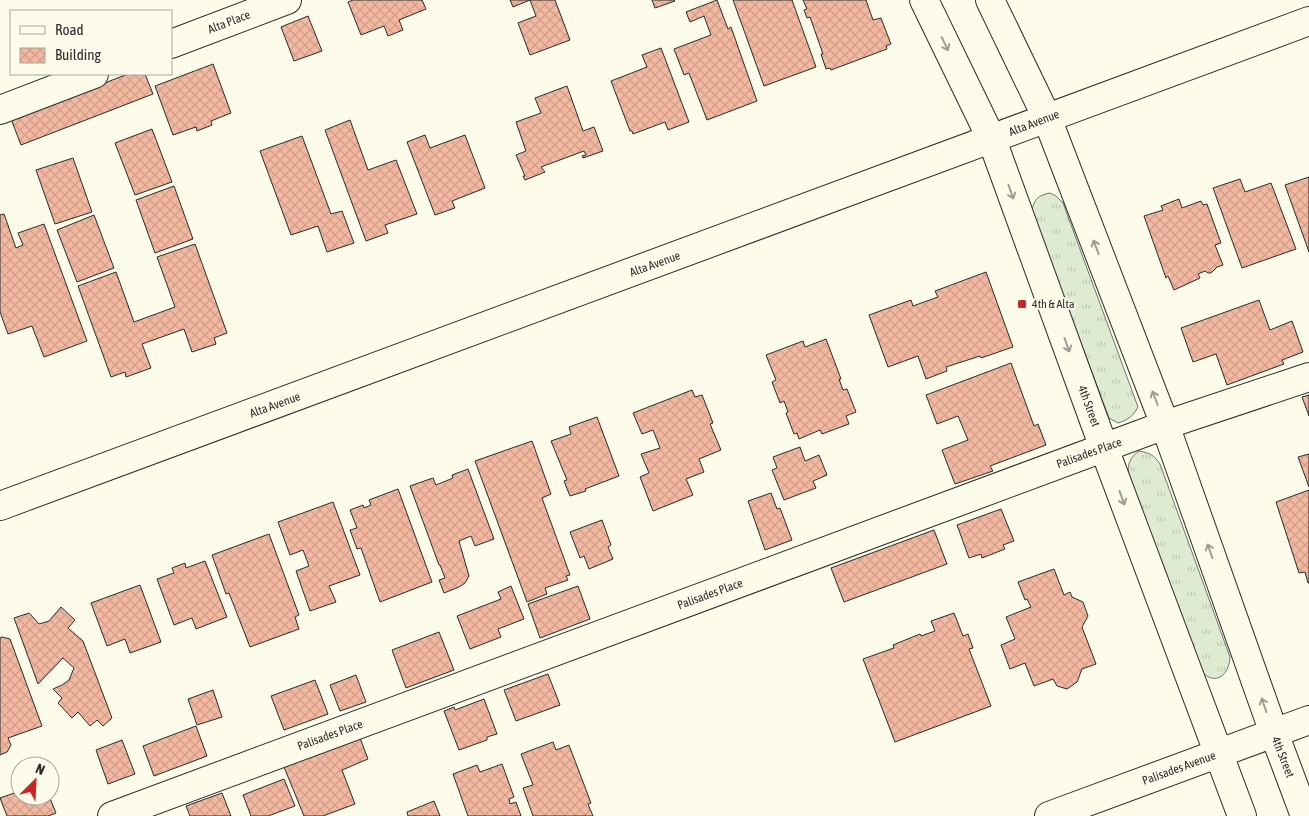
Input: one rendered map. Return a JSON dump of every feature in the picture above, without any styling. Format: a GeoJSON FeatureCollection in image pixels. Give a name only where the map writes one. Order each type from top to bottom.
{"type":"FeatureCollection","features":[{"type":"Feature","properties":{"kind":"street","name":"Alta Place"},"geometry":{"type":"LineString","coordinates":[[172,44],[287,0]]}},
{"type":"Feature","properties":{"kind":"street","name":"4th Street"},"geometry":{"type":"LineString","coordinates":[[924,0],[992,140],[1104,448],[1242,816]]}},
{"type":"Feature","properties":{"kind":"street","name":"4th Street"},"geometry":{"type":"LineString","coordinates":[[990,0],[1046,118],[1165,425],[1305,816]]}},
{"type":"Feature","properties":{"kind":"street","name":"Alta Avenue"},"geometry":{"type":"LineString","coordinates":[[0,506],[1309,21]]}},
{"type":"Feature","properties":{"kind":"street"},"geometry":{"type":"LineString","coordinates":[[0,110],[91,75]]}},
{"type":"Feature","properties":{"kind":"street","name":"Palisades Place"},"geometry":{"type":"LineString","coordinates":[[112,816],[1165,425],[1309,377]]}},
{"type":"Feature","properties":{"kind":"street","name":"Palisades Avenue"},"geometry":{"type":"LineString","coordinates":[[1049,816],[1309,720]]}},
{"type":"Feature","properties":{"kind":"green space"},"geometry":{"type":"Polygon","coordinates":[[[1050,193],[1063,203],[1138,407],[1130,417],[1118,423],[1109,418],[1032,212],[1037,199],[1042,195],[1050,193]]]}},
{"type":"Feature","properties":{"kind":"green space"},"geometry":{"type":"Polygon","coordinates":[[[1139,451],[1156,458],[1160,464],[1230,657],[1227,670],[1219,678],[1209,677],[1199,668],[1128,475],[1130,462],[1139,451]]]}},
{"type":"Feature","properties":{"kind":"building"},"geometry":{"type":"Polygon","coordinates":[[[353,0],[422,0],[426,9],[399,20],[403,30],[388,36],[384,26],[361,35],[348,2],[353,0]]]}},
{"type":"Feature","properties":{"kind":"building"},"geometry":{"type":"Polygon","coordinates":[[[510,0],[530,0],[513,7],[510,0]]]}},
{"type":"Feature","properties":{"kind":"building"},"geometry":{"type":"Polygon","coordinates":[[[530,0],[555,0],[570,40],[530,55],[518,23],[536,16],[530,0]]]}},
{"type":"Feature","properties":{"kind":"building"},"geometry":{"type":"Polygon","coordinates":[[[652,0],[674,0],[675,1],[655,8],[652,0]]]}},
{"type":"Feature","properties":{"kind":"building"},"geometry":{"type":"Polygon","coordinates":[[[717,0],[728,29],[731,27],[757,101],[707,120],[689,73],[684,75],[674,49],[711,35],[704,16],[690,22],[686,12],[717,0]]]}},
{"type":"Feature","properties":{"kind":"building"},"geometry":{"type":"Polygon","coordinates":[[[733,0],[792,0],[816,67],[764,86],[733,0]]]}},
{"type":"Feature","properties":{"kind":"building"},"geometry":{"type":"Polygon","coordinates":[[[803,0],[866,0],[873,20],[881,18],[891,44],[886,46],[887,49],[831,70],[830,68],[826,69],[821,54],[823,54],[810,17],[807,18],[804,10],[807,9],[803,0]]]}},
{"type":"Feature","properties":{"kind":"building"},"geometry":{"type":"Polygon","coordinates":[[[308,16],[322,51],[294,61],[281,27],[308,16]]]}},
{"type":"Feature","properties":{"kind":"building"},"geometry":{"type":"Polygon","coordinates":[[[661,48],[689,122],[668,130],[665,122],[633,134],[630,131],[611,81],[647,67],[642,55],[661,48]]]}},
{"type":"Feature","properties":{"kind":"building"},"geometry":{"type":"Polygon","coordinates":[[[213,64],[231,113],[211,121],[212,125],[197,131],[196,127],[173,135],[155,86],[213,64]]]}},
{"type":"Feature","properties":{"kind":"building"},"geometry":{"type":"Polygon","coordinates":[[[125,75],[145,75],[153,94],[21,145],[11,119],[125,75]]]}},
{"type":"Feature","properties":{"kind":"building"},"geometry":{"type":"Polygon","coordinates":[[[567,86],[583,131],[594,127],[603,151],[583,158],[582,156],[586,155],[584,151],[541,167],[545,172],[525,180],[516,155],[526,151],[516,122],[541,113],[535,98],[567,86]]]}},
{"type":"Feature","properties":{"kind":"building"},"geometry":{"type":"Polygon","coordinates":[[[350,120],[368,170],[396,160],[417,214],[385,225],[388,233],[366,241],[325,130],[350,120]]]}},
{"type":"Feature","properties":{"kind":"building"},"geometry":{"type":"Polygon","coordinates":[[[152,129],[172,182],[135,195],[115,143],[152,129]]]}},
{"type":"Feature","properties":{"kind":"building"},"geometry":{"type":"Polygon","coordinates":[[[425,135],[430,148],[465,135],[485,188],[452,201],[455,208],[435,215],[407,142],[425,135]]]}},
{"type":"Feature","properties":{"kind":"building"},"geometry":{"type":"Polygon","coordinates":[[[302,136],[331,214],[342,211],[354,243],[327,252],[318,226],[291,235],[260,151],[302,136]]]}},
{"type":"Feature","properties":{"kind":"building"},"geometry":{"type":"Polygon","coordinates":[[[73,158],[92,212],[55,224],[36,170],[73,158]]]}},
{"type":"Feature","properties":{"kind":"building"},"geometry":{"type":"Polygon","coordinates":[[[1309,177],[1309,252],[1285,185],[1309,177]]]}},
{"type":"Feature","properties":{"kind":"building"},"geometry":{"type":"Polygon","coordinates":[[[1240,179],[1245,192],[1271,183],[1296,249],[1242,268],[1213,188],[1240,179]]]}},
{"type":"Feature","properties":{"kind":"building"},"geometry":{"type":"Polygon","coordinates":[[[174,186],[193,239],[155,253],[136,200],[174,186]]]}},
{"type":"Feature","properties":{"kind":"building"},"geometry":{"type":"Polygon","coordinates":[[[1179,199],[1182,208],[1201,201],[1203,205],[1207,204],[1221,243],[1215,245],[1223,265],[1217,267],[1211,273],[1205,271],[1198,274],[1200,278],[1174,290],[1168,276],[1166,278],[1144,216],[1163,210],[1161,206],[1179,199]]]}},
{"type":"Feature","properties":{"kind":"building"},"geometry":{"type":"Polygon","coordinates":[[[4,214],[16,248],[23,245],[18,233],[44,224],[87,341],[44,357],[32,326],[8,334],[0,312],[0,215],[4,214]]]}},
{"type":"Feature","properties":{"kind":"building"},"geometry":{"type":"Polygon","coordinates":[[[94,215],[114,268],[77,282],[57,230],[94,215]]]}},
{"type":"Feature","properties":{"kind":"building"},"geometry":{"type":"Polygon","coordinates":[[[195,244],[227,333],[214,338],[216,344],[192,352],[184,329],[142,344],[151,368],[126,377],[125,372],[111,377],[78,286],[116,272],[134,322],[175,307],[157,257],[195,244]]]}},
{"type":"Feature","properties":{"kind":"building"},"geometry":{"type":"Polygon","coordinates":[[[986,272],[1013,347],[946,367],[947,371],[926,379],[918,356],[888,367],[869,315],[911,300],[913,306],[938,297],[935,291],[986,272]]]}},
{"type":"Feature","properties":{"kind":"building"},"geometry":{"type":"Polygon","coordinates":[[[1259,300],[1270,330],[1292,321],[1303,352],[1282,360],[1284,364],[1227,385],[1216,354],[1193,362],[1181,328],[1259,300]]]}},
{"type":"Feature","properties":{"kind":"building"},"geometry":{"type":"Polygon","coordinates":[[[826,339],[841,379],[839,379],[843,390],[847,389],[856,412],[846,416],[849,424],[822,434],[820,430],[799,439],[797,433],[794,434],[786,413],[788,412],[784,401],[780,403],[772,382],[776,380],[766,355],[803,341],[805,347],[826,339]]]}},
{"type":"Feature","properties":{"kind":"building"},"geometry":{"type":"Polygon","coordinates":[[[1011,363],[1034,426],[1038,424],[1046,445],[990,466],[993,471],[955,484],[942,450],[968,440],[958,416],[937,424],[926,395],[1011,363]]]}},
{"type":"Feature","properties":{"kind":"building"},"geometry":{"type":"Polygon","coordinates":[[[692,390],[695,397],[702,395],[713,423],[710,424],[721,450],[699,459],[704,472],[686,479],[693,495],[653,511],[640,477],[649,473],[641,454],[660,448],[653,430],[642,434],[633,413],[692,390]]]}},
{"type":"Feature","properties":{"kind":"building"},"geometry":{"type":"Polygon","coordinates":[[[1309,395],[1309,416],[1302,397],[1309,395]]]}},
{"type":"Feature","properties":{"kind":"building"},"geometry":{"type":"Polygon","coordinates":[[[597,417],[619,476],[570,496],[564,481],[567,480],[551,441],[571,434],[569,427],[597,417]]]}},
{"type":"Feature","properties":{"kind":"building"},"geometry":{"type":"Polygon","coordinates":[[[532,441],[551,494],[542,498],[570,575],[566,576],[568,580],[545,588],[547,594],[527,602],[475,461],[532,441]]]}},
{"type":"Feature","properties":{"kind":"building"},"geometry":{"type":"Polygon","coordinates":[[[800,447],[805,461],[819,455],[827,475],[813,481],[816,488],[784,500],[772,470],[777,468],[773,457],[800,447]]]}},
{"type":"Feature","properties":{"kind":"building"},"geometry":{"type":"Polygon","coordinates":[[[1309,454],[1309,487],[1298,457],[1309,454]]]}},
{"type":"Feature","properties":{"kind":"building"},"geometry":{"type":"Polygon","coordinates":[[[468,469],[494,539],[475,546],[471,536],[459,541],[469,576],[465,583],[444,593],[439,580],[445,578],[410,486],[433,478],[436,485],[453,478],[452,475],[468,469]]]}},
{"type":"Feature","properties":{"kind":"building"},"geometry":{"type":"Polygon","coordinates":[[[398,489],[432,582],[380,602],[361,548],[357,549],[350,530],[357,528],[350,510],[363,505],[364,508],[371,505],[369,500],[398,489]]]}},
{"type":"Feature","properties":{"kind":"building"},"geometry":{"type":"Polygon","coordinates":[[[1309,490],[1308,583],[1305,572],[1299,573],[1276,502],[1309,490]]]}},
{"type":"Feature","properties":{"kind":"building"},"geometry":{"type":"Polygon","coordinates":[[[771,493],[777,509],[780,508],[792,540],[765,550],[748,501],[771,493]]]}},
{"type":"Feature","properties":{"kind":"building"},"geometry":{"type":"Polygon","coordinates":[[[333,502],[360,575],[329,586],[336,602],[310,611],[296,571],[309,566],[303,550],[290,555],[278,522],[333,502]]]}},
{"type":"Feature","properties":{"kind":"building"},"geometry":{"type":"Polygon","coordinates":[[[1001,509],[1014,541],[1003,545],[1005,549],[982,558],[981,554],[969,558],[957,525],[1001,509]]]}},
{"type":"Feature","properties":{"kind":"building"},"geometry":{"type":"Polygon","coordinates":[[[602,520],[611,545],[608,547],[613,559],[589,569],[584,556],[580,558],[570,532],[602,520]]]}},
{"type":"Feature","properties":{"kind":"building"},"geometry":{"type":"Polygon","coordinates":[[[934,530],[947,564],[844,602],[831,568],[934,530]]]}},
{"type":"Feature","properties":{"kind":"building"},"geometry":{"type":"Polygon","coordinates":[[[269,534],[299,615],[295,617],[299,629],[250,647],[229,593],[226,594],[212,555],[269,534]]]}},
{"type":"Feature","properties":{"kind":"building"},"geometry":{"type":"Polygon","coordinates":[[[205,561],[227,617],[196,629],[192,618],[174,625],[157,579],[174,573],[172,568],[185,563],[186,568],[205,561]]]}},
{"type":"Feature","properties":{"kind":"building"},"geometry":{"type":"Polygon","coordinates":[[[1054,569],[1064,595],[1070,592],[1072,597],[1083,602],[1088,616],[1082,627],[1096,664],[1082,669],[1077,682],[1067,689],[1057,686],[1053,679],[1034,686],[1025,663],[1010,669],[1001,645],[1015,639],[1006,617],[1031,607],[1027,599],[1025,600],[1018,582],[1054,569]]]}},
{"type":"Feature","properties":{"kind":"building"},"geometry":{"type":"Polygon","coordinates":[[[140,585],[161,642],[130,653],[125,639],[107,646],[91,603],[140,585]]]}},
{"type":"Feature","properties":{"kind":"building"},"geometry":{"type":"Polygon","coordinates":[[[511,586],[524,619],[498,629],[501,637],[470,649],[457,616],[501,599],[498,592],[511,586]]]}},
{"type":"Feature","properties":{"kind":"building"},"geometry":{"type":"Polygon","coordinates":[[[578,586],[590,619],[540,638],[528,604],[578,586]]]}},
{"type":"Feature","properties":{"kind":"building"},"geometry":{"type":"Polygon","coordinates":[[[61,607],[75,620],[68,628],[83,641],[112,718],[103,726],[97,720],[90,726],[78,712],[72,718],[58,703],[62,698],[53,689],[69,680],[74,668],[63,658],[38,684],[14,618],[29,613],[39,624],[49,621],[61,607]]]}},
{"type":"Feature","properties":{"kind":"building"},"geometry":{"type":"Polygon","coordinates":[[[954,613],[963,636],[968,634],[973,648],[969,649],[991,706],[895,742],[863,659],[894,648],[893,645],[920,634],[921,636],[935,631],[931,621],[954,613]]]}},
{"type":"Feature","properties":{"kind":"building"},"geometry":{"type":"Polygon","coordinates":[[[439,632],[454,670],[406,688],[392,650],[439,632]]]}},
{"type":"Feature","properties":{"kind":"building"},"geometry":{"type":"Polygon","coordinates":[[[0,638],[10,639],[42,726],[8,738],[11,745],[7,752],[0,755],[0,638]]]}},
{"type":"Feature","properties":{"kind":"building"},"geometry":{"type":"Polygon","coordinates":[[[548,674],[560,705],[516,721],[504,690],[548,674]]]}},
{"type":"Feature","properties":{"kind":"building"},"geometry":{"type":"Polygon","coordinates":[[[356,675],[366,702],[340,711],[330,685],[356,675]]]}},
{"type":"Feature","properties":{"kind":"building"},"geometry":{"type":"Polygon","coordinates":[[[315,680],[328,714],[284,730],[271,696],[315,680]]]}},
{"type":"Feature","properties":{"kind":"building"},"geometry":{"type":"Polygon","coordinates":[[[213,690],[222,717],[197,725],[188,699],[213,690]]]}},
{"type":"Feature","properties":{"kind":"building"},"geometry":{"type":"Polygon","coordinates":[[[484,699],[497,734],[487,737],[487,740],[459,750],[444,711],[454,707],[455,710],[484,699]]]}},
{"type":"Feature","properties":{"kind":"building"},"geometry":{"type":"Polygon","coordinates":[[[196,726],[207,756],[154,776],[143,746],[196,726]]]}},
{"type":"Feature","properties":{"kind":"building"},"geometry":{"type":"Polygon","coordinates":[[[360,738],[368,759],[342,770],[355,804],[323,816],[304,816],[284,767],[360,738]]]}},
{"type":"Feature","properties":{"kind":"building"},"geometry":{"type":"Polygon","coordinates":[[[122,740],[135,774],[108,784],[96,750],[122,740]]]}},
{"type":"Feature","properties":{"kind":"building"},"geometry":{"type":"Polygon","coordinates":[[[553,742],[556,750],[569,745],[591,803],[588,804],[593,816],[533,816],[523,788],[533,785],[521,754],[553,742]]]}},
{"type":"Feature","properties":{"kind":"building"},"geometry":{"type":"Polygon","coordinates":[[[502,764],[514,797],[509,799],[510,804],[516,802],[521,816],[468,816],[453,774],[477,765],[480,772],[502,764]]]}},
{"type":"Feature","properties":{"kind":"building"},"geometry":{"type":"Polygon","coordinates":[[[284,779],[295,806],[268,816],[251,816],[243,795],[284,779]]]}},
{"type":"Feature","properties":{"kind":"building"},"geometry":{"type":"Polygon","coordinates":[[[222,793],[231,816],[190,816],[186,806],[222,793]]]}},
{"type":"Feature","properties":{"kind":"building"},"geometry":{"type":"Polygon","coordinates":[[[10,794],[10,806],[53,806],[56,813],[48,816],[7,816],[0,798],[10,794]]]}},
{"type":"Feature","properties":{"kind":"building"},"geometry":{"type":"Polygon","coordinates":[[[434,801],[440,816],[408,816],[407,812],[434,801]]]}},
{"type":"Feature","properties":{"kind":"place","name":"4th & Alta"},"geometry":{"type":"Point","coordinates":[1022,304]}}]}
